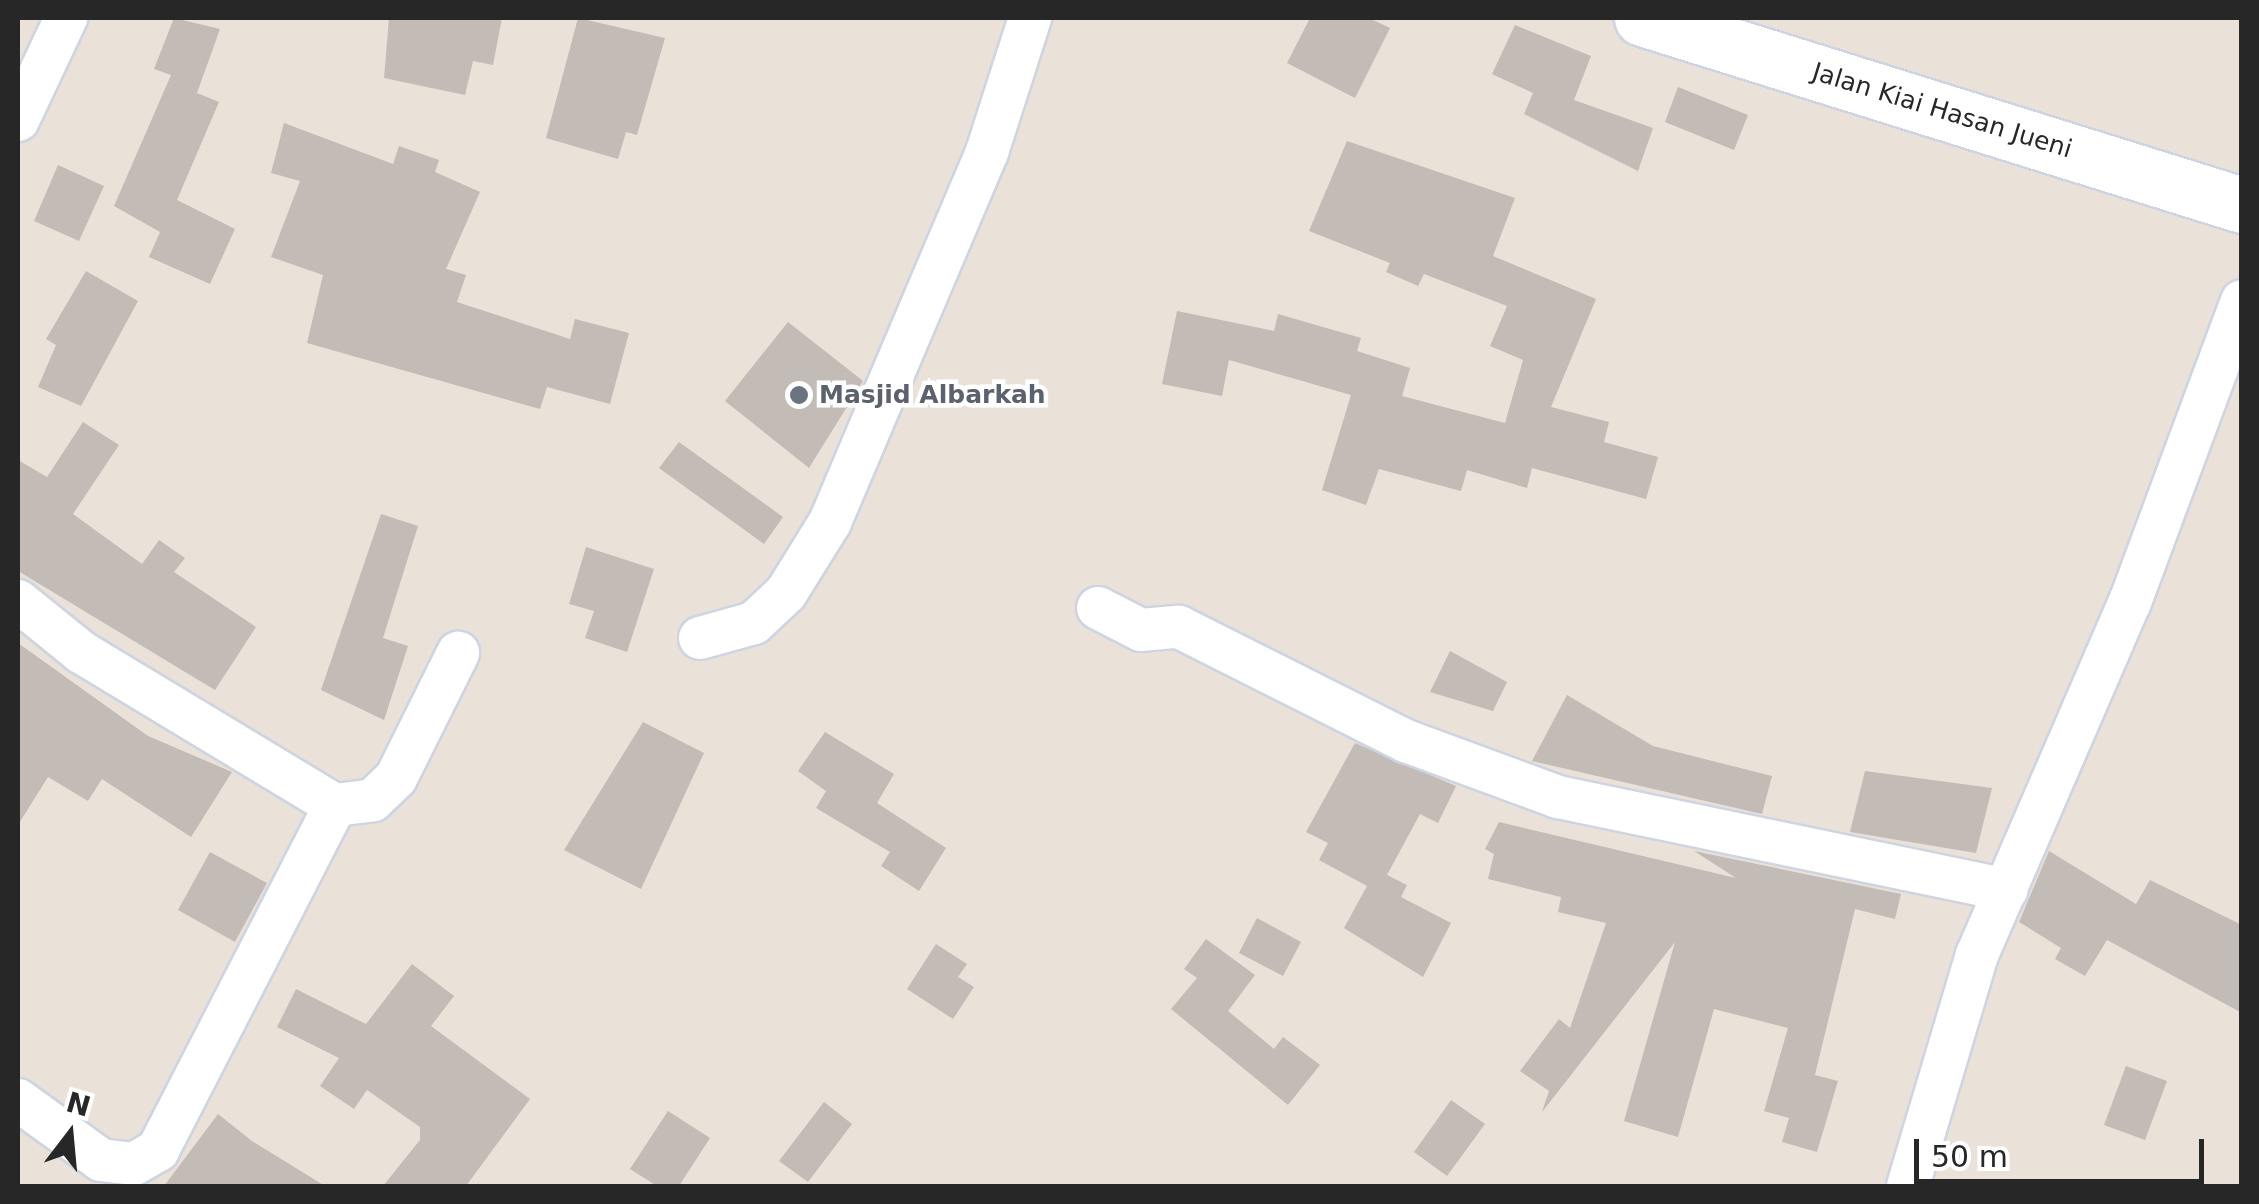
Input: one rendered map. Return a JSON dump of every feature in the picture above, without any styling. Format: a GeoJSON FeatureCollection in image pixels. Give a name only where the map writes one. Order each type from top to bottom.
{"type":"FeatureCollection","features":[{"type":"Feature","properties":{"kind":"street"},"geometry":{"type":"LineString","coordinates":[[18,120],[66,18]]}},
{"type":"Feature","properties":{"kind":"street"},"geometry":{"type":"LineString","coordinates":[[700,638],[754,623],[786,592],[830,522],[986,152],[1030,18]]}},
{"type":"Feature","properties":{"kind":"street","name":"Jalan Kiai Hasan Jueni"},"geometry":{"type":"LineString","coordinates":[[1642,18],[2242,205]]}},
{"type":"Feature","properties":{"kind":"street"},"geometry":{"type":"LineString","coordinates":[[1908,1186],[1960,1001],[2144,567],[2242,301]]}},
{"type":"Feature","properties":{"kind":"street"},"geometry":{"type":"LineString","coordinates":[[18,601],[81,652],[335,805],[373,800],[396,778],[458,653]]}},
{"type":"Feature","properties":{"kind":"street"},"geometry":{"type":"LineString","coordinates":[[1098,608],[1140,630],[1179,627],[1406,741],[1558,797],[2006,890]]}},
{"type":"Feature","properties":{"kind":"street"},"geometry":{"type":"LineString","coordinates":[[18,1100],[101,1160],[134,1164],[158,1150],[335,805]]}},
{"type":"Feature","properties":{"kind":"building"},"geometry":{"type":"Polygon","coordinates":[[[174,18],[220,29],[197,93],[219,102],[177,200],[235,229],[210,284],[149,257],[160,232],[114,206],[171,75],[154,69],[174,18]]]}},
{"type":"Feature","properties":{"kind":"building"},"geometry":{"type":"Polygon","coordinates":[[[389,18],[502,18],[493,65],[473,61],[465,95],[384,78],[389,18]]]}},
{"type":"Feature","properties":{"kind":"building"},"geometry":{"type":"Polygon","coordinates":[[[578,18],[665,38],[637,135],[626,132],[618,159],[546,138],[578,18]]]}},
{"type":"Feature","properties":{"kind":"building"},"geometry":{"type":"Polygon","coordinates":[[[1310,18],[1369,18],[1390,28],[1355,98],[1287,63],[1310,18]]]}},
{"type":"Feature","properties":{"kind":"building"},"geometry":{"type":"Polygon","coordinates":[[[1515,25],[1591,56],[1574,100],[1653,128],[1638,171],[1524,114],[1533,93],[1492,74],[1515,25]]]}},
{"type":"Feature","properties":{"kind":"building"},"geometry":{"type":"Polygon","coordinates":[[[1678,87],[1748,115],[1734,150],[1665,122],[1678,87]]]}},
{"type":"Feature","properties":{"kind":"building"},"geometry":{"type":"Polygon","coordinates":[[[284,123],[393,164],[399,146],[439,160],[435,172],[480,192],[446,269],[466,275],[457,302],[570,339],[575,319],[629,333],[610,404],[547,387],[540,409],[307,343],[323,275],[271,257],[300,181],[271,173],[284,123]]]}},
{"type":"Feature","properties":{"kind":"building"},"geometry":{"type":"Polygon","coordinates":[[[1347,141],[1515,198],[1493,256],[1596,299],[1551,407],[1609,422],[1604,442],[1658,457],[1646,499],[1532,468],[1527,488],[1467,470],[1461,491],[1379,469],[1366,505],[1322,490],[1351,395],[1229,360],[1222,396],[1162,384],[1177,311],[1274,331],[1278,314],[1361,338],[1357,351],[1410,368],[1402,396],[1505,423],[1523,360],[1490,346],[1507,306],[1424,274],[1418,286],[1386,272],[1390,263],[1309,231],[1347,141]]]}},
{"type":"Feature","properties":{"kind":"building"},"geometry":{"type":"Polygon","coordinates":[[[58,165],[104,186],[79,241],[34,221],[58,165]]]}},
{"type":"Feature","properties":{"kind":"building"},"geometry":{"type":"Polygon","coordinates":[[[86,271],[138,301],[81,406],[38,387],[56,345],[46,339],[86,271]]]}},
{"type":"Feature","properties":{"kind":"building","name":"Masjid Albarkah"},"geometry":{"type":"Polygon","coordinates":[[[788,322],[863,381],[809,468],[725,401],[788,322]]]}},
{"type":"Feature","properties":{"kind":"building"},"geometry":{"type":"Polygon","coordinates":[[[83,422],[119,445],[73,514],[142,564],[159,540],[185,558],[174,572],[256,627],[215,690],[18,571],[18,460],[47,477],[83,422]]]}},
{"type":"Feature","properties":{"kind":"building"},"geometry":{"type":"Polygon","coordinates":[[[679,442],[783,517],[764,544],[659,468],[679,442]]]}},
{"type":"Feature","properties":{"kind":"building"},"geometry":{"type":"Polygon","coordinates":[[[381,514],[418,526],[383,638],[408,646],[384,720],[321,690],[381,514]]]}},
{"type":"Feature","properties":{"kind":"building"},"geometry":{"type":"Polygon","coordinates":[[[586,547],[654,569],[627,652],[585,638],[594,611],[569,604],[586,547]]]}},
{"type":"Feature","properties":{"kind":"building"},"geometry":{"type":"Polygon","coordinates":[[[18,643],[148,736],[232,772],[191,837],[102,779],[88,801],[48,777],[18,825],[18,643]]]}},
{"type":"Feature","properties":{"kind":"building"},"geometry":{"type":"Polygon","coordinates":[[[1450,651],[1507,682],[1493,711],[1430,692],[1450,651]]]}},
{"type":"Feature","properties":{"kind":"building"},"geometry":{"type":"Polygon","coordinates":[[[1567,695],[1653,746],[1772,776],[1762,814],[1532,761],[1567,695]]]}},
{"type":"Feature","properties":{"kind":"building"},"geometry":{"type":"Polygon","coordinates":[[[643,722],[704,753],[641,889],[564,850],[643,722]]]}},
{"type":"Feature","properties":{"kind":"building"},"geometry":{"type":"Polygon","coordinates":[[[825,732],[894,774],[877,803],[946,848],[919,891],[881,866],[890,852],[816,808],[826,791],[798,771],[825,732]]]}},
{"type":"Feature","properties":{"kind":"building"},"geometry":{"type":"Polygon","coordinates":[[[1355,743],[1456,786],[1438,823],[1420,814],[1387,875],[1407,885],[1401,897],[1451,923],[1423,977],[1344,928],[1367,886],[1319,860],[1328,843],[1306,832],[1355,743]]]}},
{"type":"Feature","properties":{"kind":"building"},"geometry":{"type":"Polygon","coordinates":[[[1865,771],[1992,788],[1976,853],[1850,832],[1865,771]]]}},
{"type":"Feature","properties":{"kind":"building"},"geometry":{"type":"Polygon","coordinates":[[[1499,822],[1736,878],[1694,851],[1901,894],[1895,919],[1855,909],[1815,1075],[1838,1081],[1817,1152],[1782,1142],[1789,1118],[1764,1111],[1788,1028],[1714,1009],[1678,1137],[1624,1121],[1675,942],[1542,1112],[1549,1091],[1520,1071],[1559,1019],[1570,1028],[1606,923],[1558,912],[1561,897],[1488,879],[1494,854],[1485,849],[1499,822]]]}},
{"type":"Feature","properties":{"kind":"building"},"geometry":{"type":"Polygon","coordinates":[[[2049,851],[2136,904],[2150,880],[2242,925],[2242,1013],[2107,940],[2085,976],[2055,959],[2061,948],[2019,922],[2049,851]]]}},
{"type":"Feature","properties":{"kind":"building"},"geometry":{"type":"Polygon","coordinates":[[[210,852],[267,883],[235,942],[178,910],[210,852]]]}},
{"type":"Feature","properties":{"kind":"building"},"geometry":{"type":"Polygon","coordinates":[[[1257,918],[1301,942],[1283,976],[1239,953],[1257,918]]]}},
{"type":"Feature","properties":{"kind":"building"},"geometry":{"type":"Polygon","coordinates":[[[1206,939],[1255,975],[1228,1011],[1274,1049],[1283,1037],[1320,1065],[1288,1105],[1171,1009],[1197,978],[1184,969],[1206,939]]]}},
{"type":"Feature","properties":{"kind":"building"},"geometry":{"type":"Polygon","coordinates":[[[936,944],[967,964],[958,977],[974,987],[953,1019],[907,989],[936,944]]]}},
{"type":"Feature","properties":{"kind":"building"},"geometry":{"type":"Polygon","coordinates":[[[412,964],[454,996],[431,1026],[530,1099],[466,1186],[383,1186],[420,1140],[420,1127],[367,1090],[354,1109],[320,1086],[339,1058],[277,1027],[296,989],[366,1024],[412,964]]]}},
{"type":"Feature","properties":{"kind":"building"},"geometry":{"type":"Polygon","coordinates":[[[2126,1066],[2167,1081],[2145,1140],[2104,1125],[2126,1066]]]}},
{"type":"Feature","properties":{"kind":"building"},"geometry":{"type":"Polygon","coordinates":[[[1451,1100],[1485,1124],[1447,1176],[1414,1152],[1451,1100]]]}},
{"type":"Feature","properties":{"kind":"building"},"geometry":{"type":"Polygon","coordinates":[[[824,1102],[852,1124],[808,1182],[779,1161],[824,1102]]]}},
{"type":"Feature","properties":{"kind":"building"},"geometry":{"type":"Polygon","coordinates":[[[668,1111],[710,1138],[679,1186],[657,1186],[630,1169],[668,1111]]]}},
{"type":"Feature","properties":{"kind":"building"},"geometry":{"type":"Polygon","coordinates":[[[218,1114],[252,1141],[325,1186],[164,1186],[218,1114]]]}},
{"type":"Feature","properties":{"kind":"place","name":"Masjid Albarkah"},"geometry":{"type":"Point","coordinates":[799,395]}}]}
